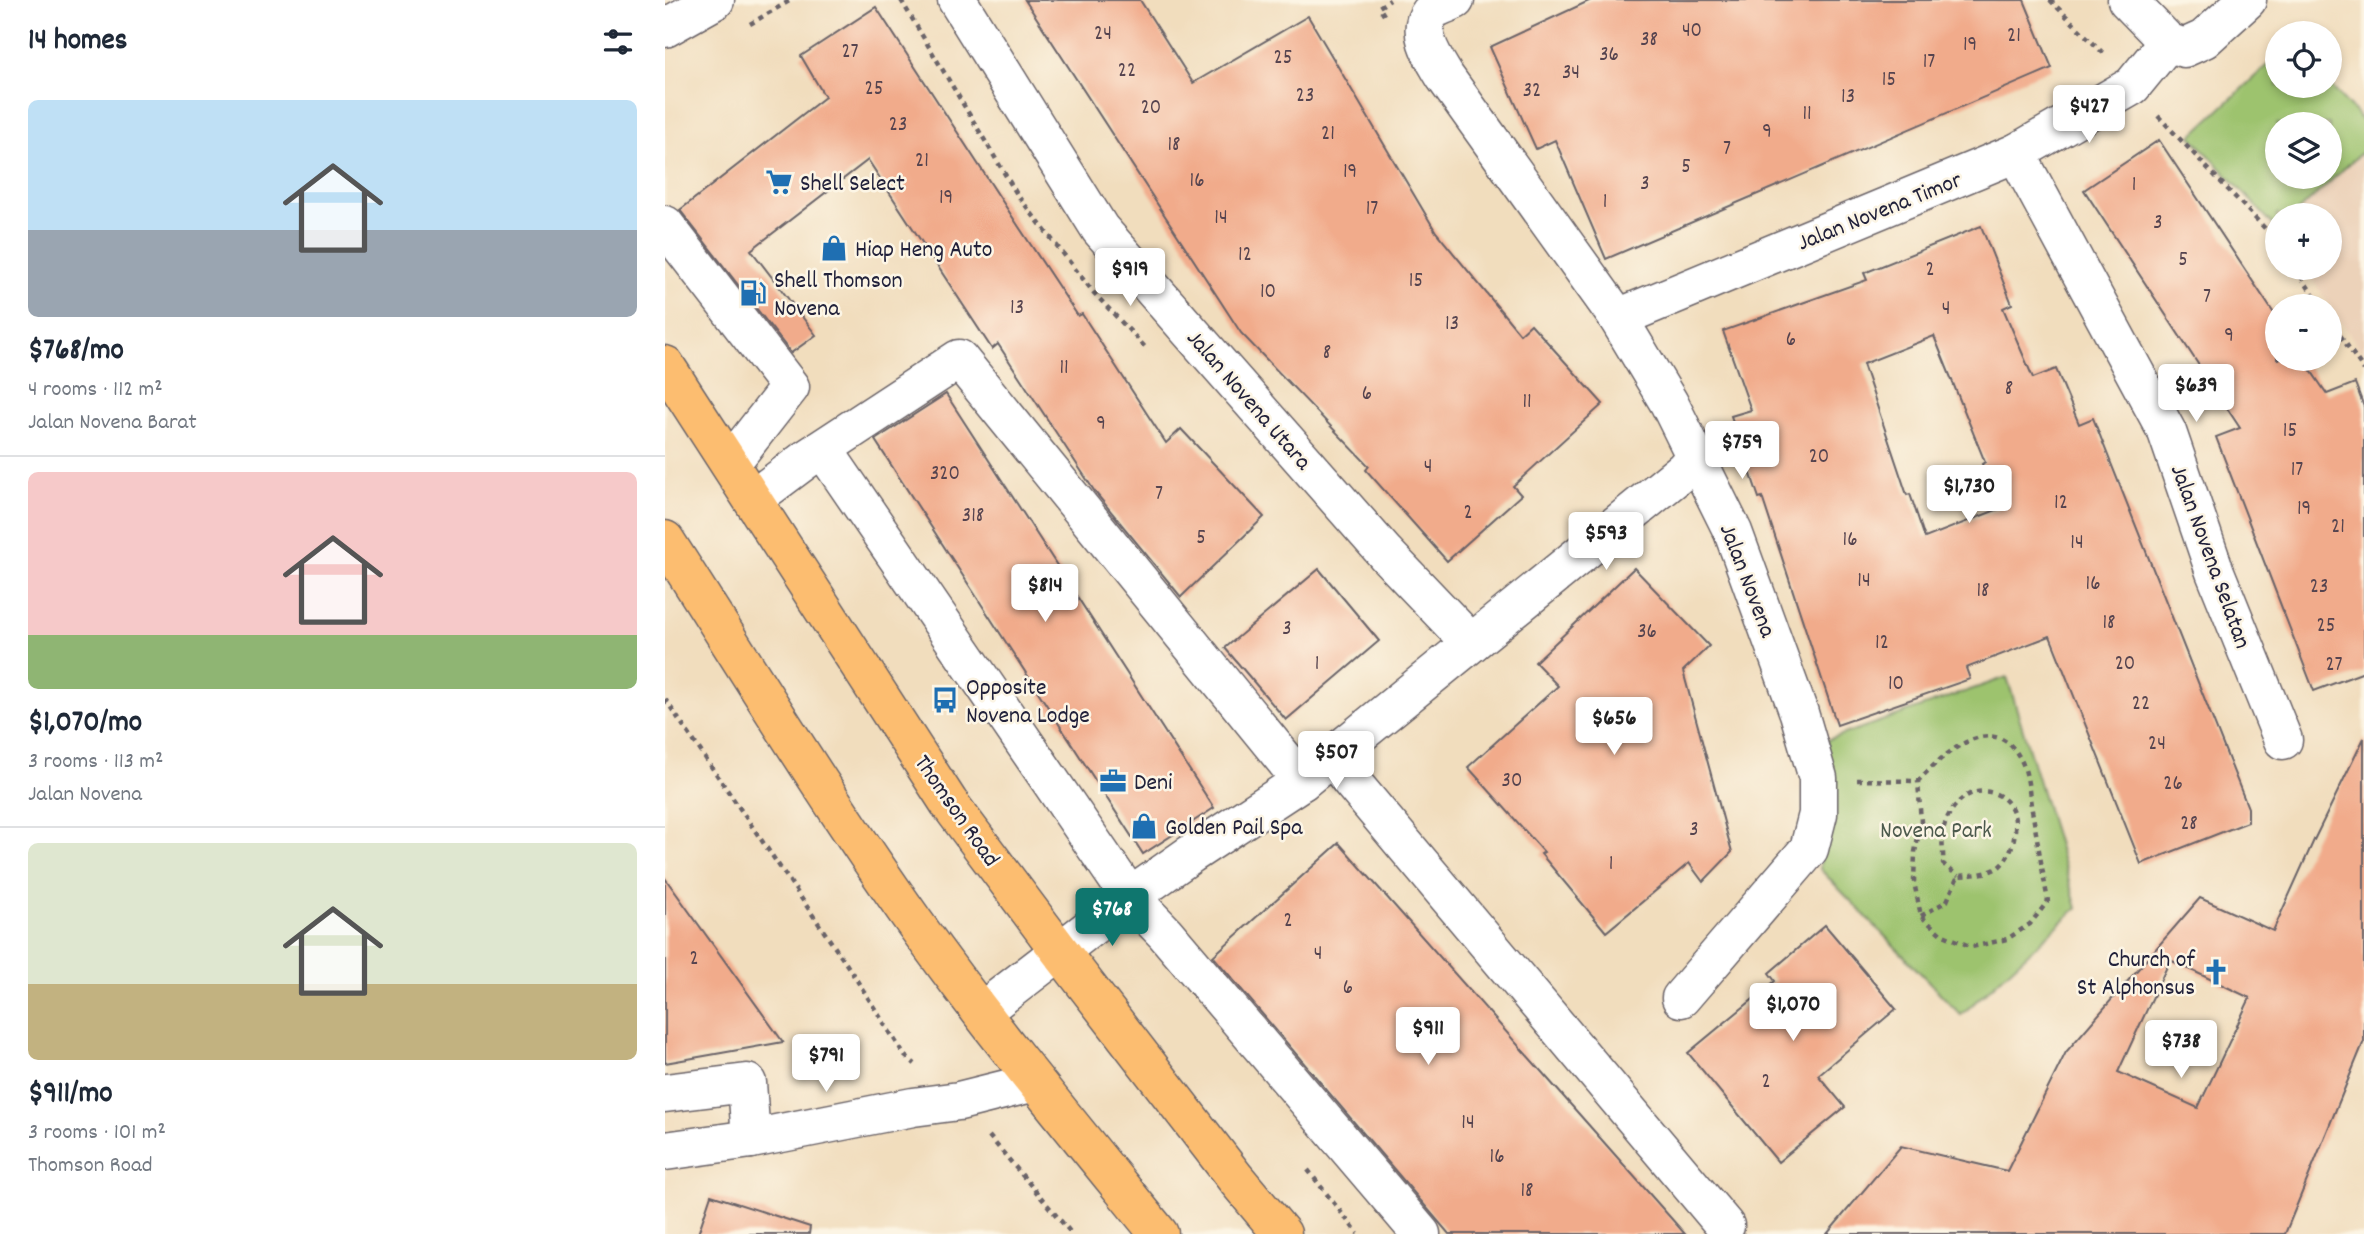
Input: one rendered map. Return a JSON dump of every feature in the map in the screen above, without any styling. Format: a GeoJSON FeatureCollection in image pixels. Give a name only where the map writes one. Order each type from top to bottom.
{"type":"FeatureCollection","features":[{"type":"Feature","properties":{"kind":"main road","name":"Thomson Road"},"geometry":{"type":"LineString","coordinates":[[665,365],[949,803],[1059,950],[1236,1179],[1282,1234]]}},
{"type":"Feature","properties":{"kind":"main road"},"geometry":{"type":"LineString","coordinates":[[665,540],[866,853],[981,1012],[1159,1234]]}},
{"type":"Feature","properties":{"kind":"street"},"geometry":{"type":"LineString","coordinates":[[665,29],[715,0]]}},
{"type":"Feature","properties":{"kind":"street","name":"Jalan Novena Utara"},"geometry":{"type":"LineString","coordinates":[[957,0],[1100,229],[1385,553],[1471,643]]}},
{"type":"Feature","properties":{"kind":"street"},"geometry":{"type":"LineString","coordinates":[[2126,0],[2168,42],[2184,48],[2204,39],[2247,0]]}},
{"type":"Feature","properties":{"kind":"street","name":"Jalan Novena"},"geometry":{"type":"LineString","coordinates":[[1437,4],[1426,21],[1428,47],[1445,77],[1618,318],[1650,369],[1697,455],[1733,533],[1799,713],[1818,778],[1818,814],[1809,849],[1681,998]]}},
{"type":"Feature","properties":{"kind":"street"},"geometry":{"type":"LineString","coordinates":[[2131,86],[2168,42]]}},
{"type":"Feature","properties":{"kind":"street","name":"Jalan Novena Timor"},"geometry":{"type":"LineString","coordinates":[[1618,318],[2016,153],[2131,86]]}},
{"type":"Feature","properties":{"kind":"street","name":"Jalan Novena Selatan"},"geometry":{"type":"LineString","coordinates":[[2016,153],[2167,432],[2215,572],[2283,740]]}},
{"type":"Feature","properties":{"kind":"street"},"geometry":{"type":"LineString","coordinates":[[665,225],[790,387],[730,464]]}},
{"type":"Feature","properties":{"kind":"street"},"geometry":{"type":"LineString","coordinates":[[753,499],[823,449],[960,359],[1302,781]]}},
{"type":"Feature","properties":{"kind":"street"},"geometry":{"type":"LineString","coordinates":[[823,449],[1130,897],[1165,933],[1421,1234]]}},
{"type":"Feature","properties":{"kind":"street"},"geometry":{"type":"LineString","coordinates":[[981,1012],[1130,897],[1302,781],[1684,470],[1697,455]]}},
{"type":"Feature","properties":{"kind":"street"},"geometry":{"type":"LineString","coordinates":[[1332,756],[1725,1226]]}},
{"type":"Feature","properties":{"kind":"street"},"geometry":{"type":"LineString","coordinates":[[665,1151],[751,1139],[912,1107],[959,1101],[1035,1082]]}},
{"type":"Feature","properties":{"kind":"street"},"geometry":{"type":"LineString","coordinates":[[665,1093],[747,1083],[751,1139]]}},
{"type":"Feature","properties":{"kind":"path"},"geometry":{"type":"LineString","coordinates":[[1385,19],[1379,7],[1391,0]]}},
{"type":"Feature","properties":{"kind":"path"},"geometry":{"type":"LineString","coordinates":[[2050,0],[2265,228]]}},
{"type":"Feature","properties":{"kind":"path"},"geometry":{"type":"LineString","coordinates":[[2342,338],[2364,370]]}},
{"type":"Feature","properties":{"kind":"path"},"geometry":{"type":"LineString","coordinates":[[665,699],[849,968]]}},
{"type":"Feature","properties":{"kind":"path"},"geometry":{"type":"LineString","coordinates":[[1986,736],[2007,742],[2023,762],[2048,901],[2030,924],[2007,939],[1972,947],[1941,934],[1921,916],[1914,883],[1915,852],[1921,822],[1918,781],[1957,745],[1986,736]]}},
{"type":"Feature","properties":{"kind":"path"},"geometry":{"type":"LineString","coordinates":[[1818,778],[1918,781]]}},
{"type":"Feature","properties":{"kind":"path"},"geometry":{"type":"LineString","coordinates":[[1981,790],[1994,792],[2014,814],[2014,844],[2000,866],[1977,874],[1958,876],[1943,864],[1943,832],[1949,814],[1968,794],[1981,790]]}},
{"type":"Feature","properties":{"kind":"path"},"geometry":{"type":"LineString","coordinates":[[1921,916],[1947,901],[1958,876]]}},
{"type":"Feature","properties":{"kind":"shaded area"},"geometry":{"type":"Polygon","coordinates":[[[2364,150],[2364,355],[2342,323],[2342,294],[2322,294],[2312,280],[2342,280],[2342,203],[2307,203],[2322,189],[2342,189],[2342,170],[2364,150]]]}},
{"type":"Feature","properties":{"kind":"green space"},"geometry":{"type":"Polygon","coordinates":[[[2265,67],[2265,98],[2342,98],[2364,122],[2364,150],[2342,170],[2342,112],[2265,112],[2265,189],[2322,189],[2307,203],[2265,203],[2265,216],[2191,136],[2265,67]]]}},
{"type":"Feature","properties":{"kind":"green space","name":"Novena Park"},"geometry":{"type":"Polygon","coordinates":[[[2007,677],[2077,908],[1961,1015],[1820,869],[1827,740],[2007,677]]]}},
{"type":"Feature","properties":{"kind":"building"},"geometry":{"type":"Polygon","coordinates":[[[1025,0],[1140,0],[1193,83],[1308,16],[1436,232],[1520,334],[1531,324],[1603,404],[1513,486],[1521,495],[1447,561],[1366,470],[1369,466],[1241,333],[1025,0]]]}},
{"type":"Feature","properties":{"kind":"building"},"geometry":{"type":"Polygon","coordinates":[[[1591,0],[2024,0],[2052,68],[1606,259],[1555,140],[1536,149],[1490,47],[1591,0]]]}},
{"type":"Feature","properties":{"kind":"building"},"geometry":{"type":"Polygon","coordinates":[[[876,7],[1078,316],[1082,314],[1166,443],[1181,429],[1264,517],[1181,597],[1095,492],[998,344],[992,349],[868,160],[751,250],[816,335],[791,353],[680,210],[825,97],[801,56],[876,7]]]}},
{"type":"Feature","properties":{"kind":"building"},"geometry":{"type":"Polygon","coordinates":[[[2159,140],[2265,300],[2265,371],[2311,371],[2327,394],[2355,383],[2364,407],[2364,672],[2314,691],[2216,437],[2240,428],[2084,190],[2159,140]]]}},
{"type":"Feature","properties":{"kind":"building"},"geometry":{"type":"Polygon","coordinates":[[[1981,226],[2012,304],[2003,308],[2033,378],[2056,369],[2079,424],[2093,418],[2248,808],[2248,822],[2141,864],[2050,636],[1966,668],[1970,679],[1837,725],[1762,497],[1759,498],[1731,416],[1751,410],[1723,331],[1867,280],[1864,273],[1981,226]],[[1934,336],[1863,364],[1907,495],[1910,494],[1925,538],[1999,509],[1982,464],[1985,462],[1934,336]]]}},
{"type":"Feature","properties":{"kind":"building"},"geometry":{"type":"Polygon","coordinates":[[[946,394],[1214,808],[1143,854],[875,440],[946,394]]]}},
{"type":"Feature","properties":{"kind":"building"},"geometry":{"type":"Polygon","coordinates":[[[1634,568],[1709,646],[1683,671],[1732,852],[1703,882],[1689,863],[1606,932],[1541,854],[1544,852],[1468,767],[1558,686],[1535,662],[1634,568]]]}},
{"type":"Feature","properties":{"kind":"building"},"geometry":{"type":"Polygon","coordinates":[[[1319,569],[1379,641],[1286,720],[1225,648],[1319,569]]]}},
{"type":"Feature","properties":{"kind":"building","name":"Church of St Alphonsus"},"geometry":{"type":"Polygon","coordinates":[[[2364,738],[2364,1041],[2285,1234],[1827,1234],[1901,1146],[2007,1171],[2066,1052],[2200,898],[2273,931],[2364,738]],[[2170,960],[2118,1072],[2198,1108],[2250,998],[2170,960]]]}},
{"type":"Feature","properties":{"kind":"building"},"geometry":{"type":"Polygon","coordinates":[[[1339,843],[1685,1234],[1449,1234],[1213,956],[1339,843]]]}},
{"type":"Feature","properties":{"kind":"building"},"geometry":{"type":"Polygon","coordinates":[[[665,878],[783,1042],[665,1063],[665,878]]]}},
{"type":"Feature","properties":{"kind":"building"},"geometry":{"type":"Polygon","coordinates":[[[1825,925],[1896,1009],[1818,1075],[1845,1107],[1778,1162],[1688,1053],[1775,981],[1769,973],[1825,925]]]}},
{"type":"Feature","properties":{"kind":"building"},"geometry":{"type":"Polygon","coordinates":[[[711,1195],[810,1227],[809,1234],[698,1234],[711,1195]]]}},
{"type":"Feature","properties":{"kind":"place","name":"Shell Select"},"geometry":{"type":"Point","coordinates":[779,182]}},
{"type":"Feature","properties":{"kind":"place","name":"Hiap Heng Auto"},"geometry":{"type":"Point","coordinates":[834,248]}},
{"type":"Feature","properties":{"kind":"place","name":"Shell Thomson Novena"},"geometry":{"type":"Point","coordinates":[753,293]}},
{"type":"Feature","properties":{"kind":"place","name":"Opposite Novena Lodge"},"geometry":{"type":"Point","coordinates":[945,700]}},
{"type":"Feature","properties":{"kind":"place","name":"Deni"},"geometry":{"type":"Point","coordinates":[1113,781]}},
{"type":"Feature","properties":{"kind":"place","name":"Golden Pail Spa"},"geometry":{"type":"Point","coordinates":[1144,826]}},
{"type":"Feature","properties":{"kind":"place","name":"Church of St Alphonsus"},"geometry":{"type":"Point","coordinates":[2216,972]}}]}
